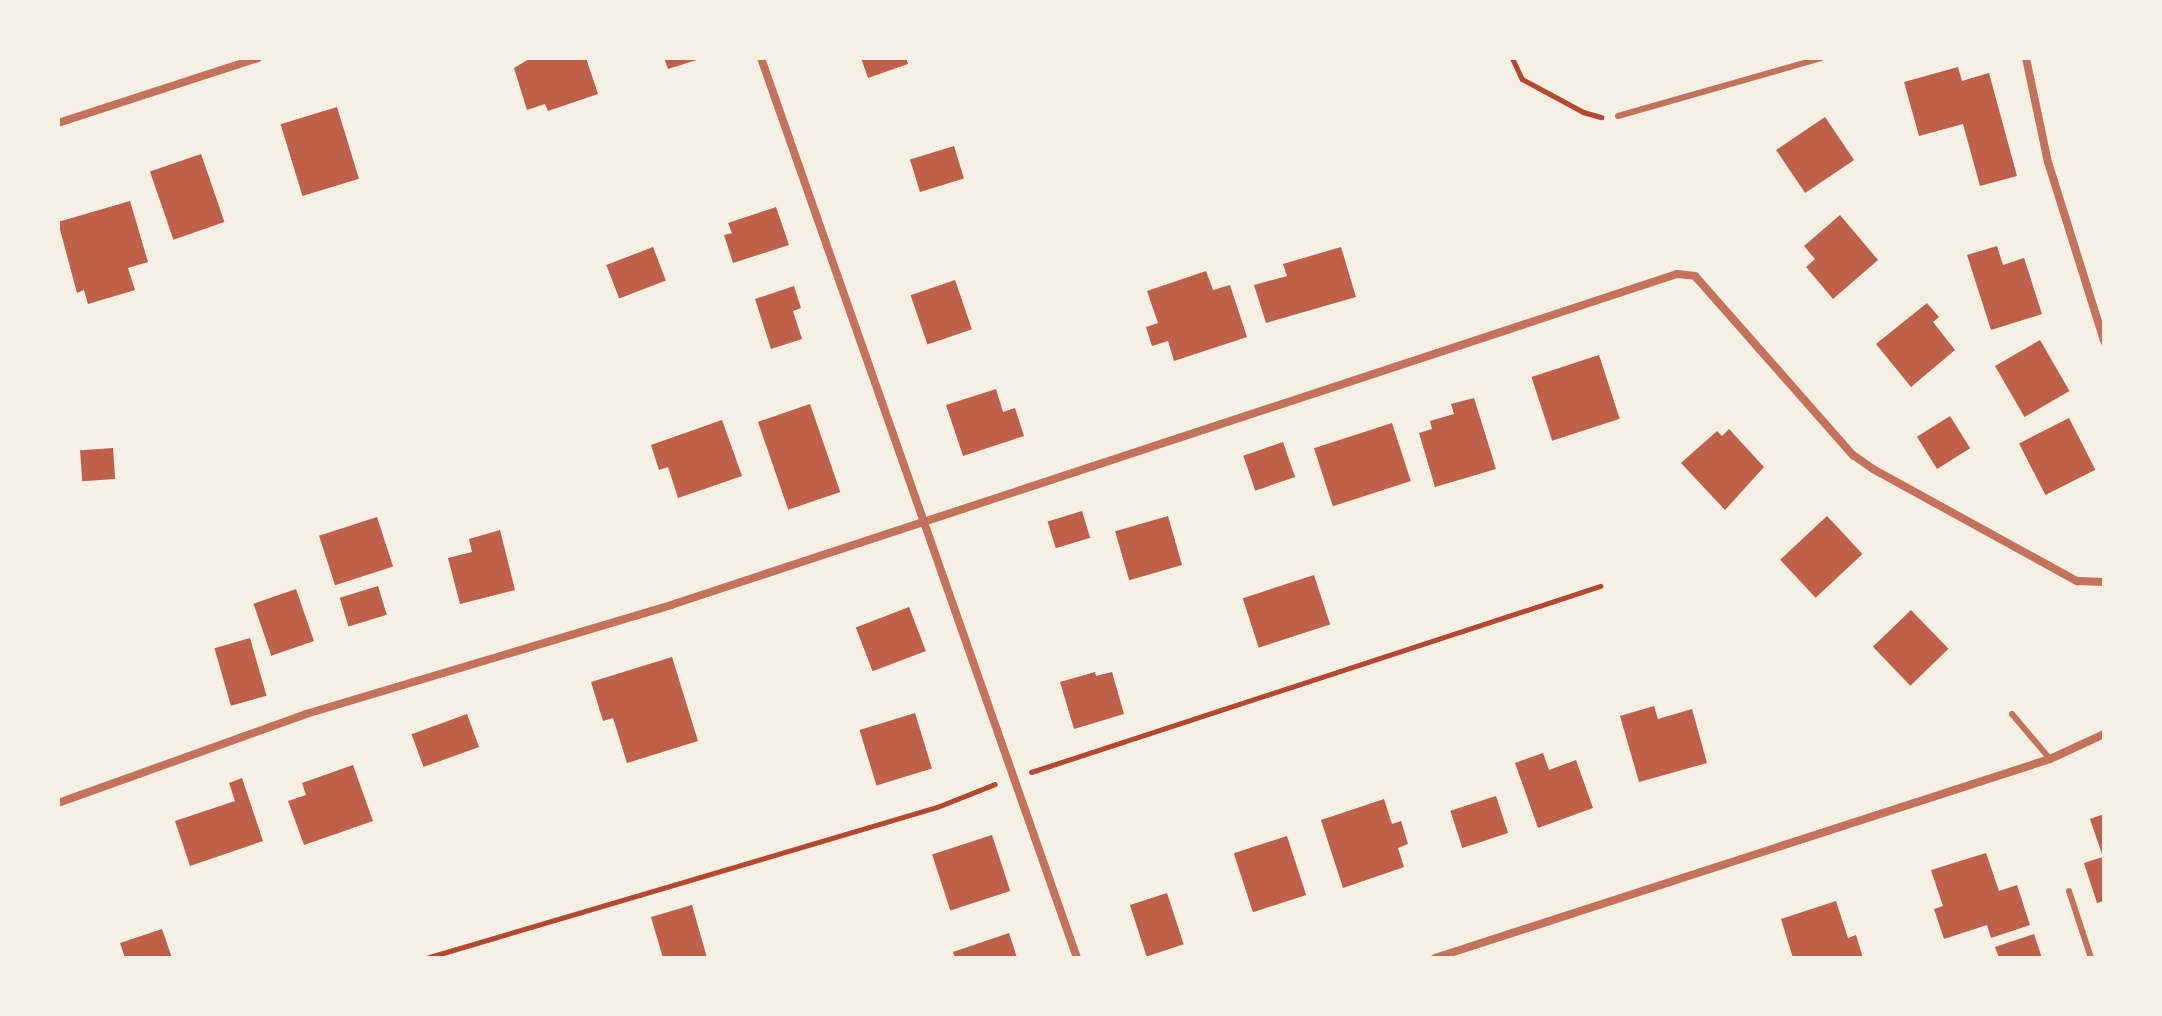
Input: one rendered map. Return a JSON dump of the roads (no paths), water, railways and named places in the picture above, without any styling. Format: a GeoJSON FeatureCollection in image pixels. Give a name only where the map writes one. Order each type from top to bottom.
{"type":"FeatureCollection","features":[{"type":"Feature","properties":{"kind":"street"},"geometry":{"type":"LineString","coordinates":[[58,123],[258,58]]}},
{"type":"Feature","properties":{"kind":"street"},"geometry":{"type":"LineString","coordinates":[[761,58],[921,524],[1077,958]]}},
{"type":"Feature","properties":{"kind":"street"},"geometry":{"type":"LineString","coordinates":[[2026,58],[2048,162],[2104,341]]}},
{"type":"Feature","properties":{"kind":"street"},"geometry":{"type":"LineString","coordinates":[[58,803],[306,714],[921,524],[1649,280],[1677,274],[1695,276],[1853,455],[1894,484],[2077,581],[2104,582]]}},
{"type":"Feature","properties":{"kind":"street"},"geometry":{"type":"LineString","coordinates":[[1435,958],[2050,759],[2104,734]]}},
{"type":"Feature","properties":{"kind":"lane"},"geometry":{"type":"LineString","coordinates":[[1618,116],[1821,58]]}},
{"type":"Feature","properties":{"kind":"lane"},"geometry":{"type":"LineString","coordinates":[[2012,714],[2050,759]]}},
{"type":"Feature","properties":{"kind":"lane"},"geometry":{"type":"LineString","coordinates":[[2069,891],[2091,958]]}}]}
